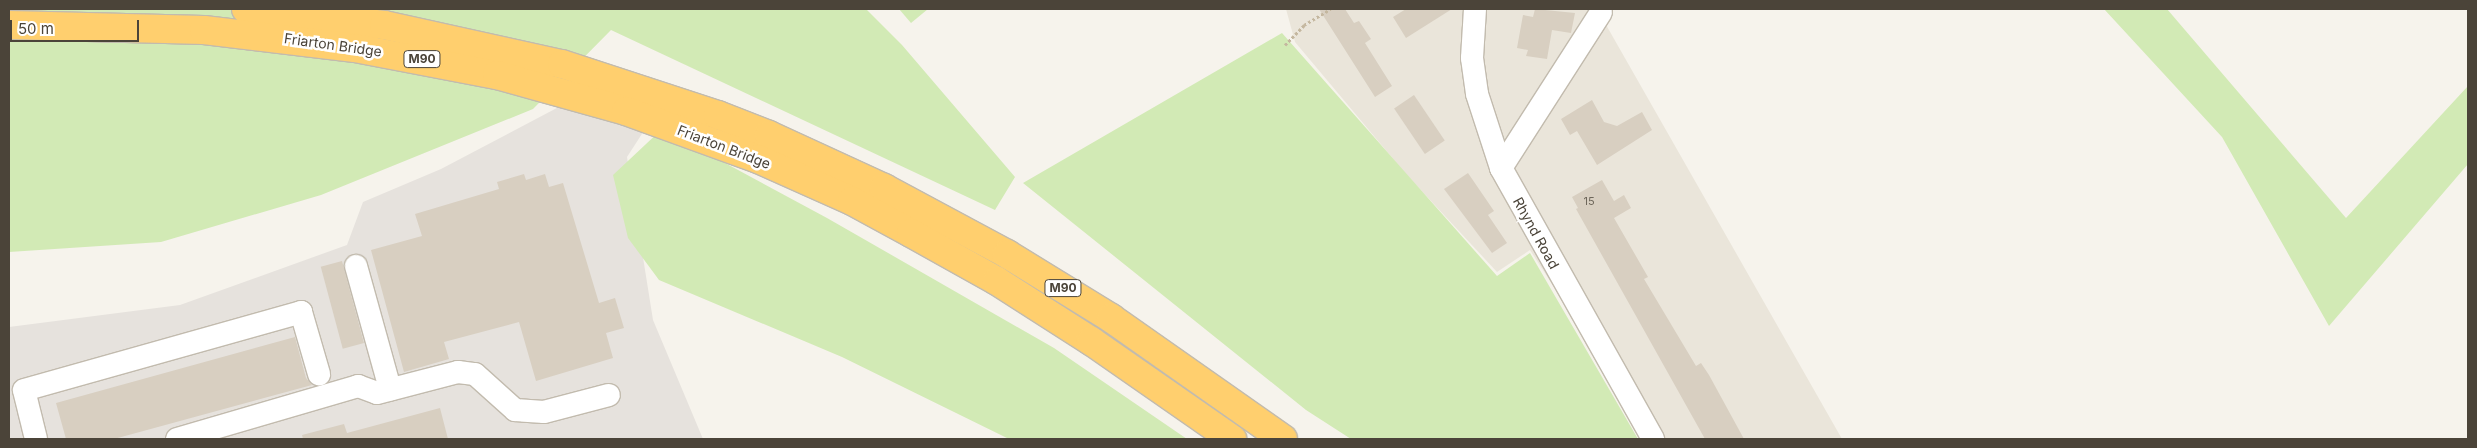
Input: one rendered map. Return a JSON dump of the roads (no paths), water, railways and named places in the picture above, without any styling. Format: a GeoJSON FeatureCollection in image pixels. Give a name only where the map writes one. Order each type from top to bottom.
{"type":"FeatureCollection","features":[{"type":"Feature","properties":{"kind":"highway","name":"Friarton Bridge"},"geometry":{"type":"LineString","coordinates":[[246,9],[384,25],[562,64],[718,115],[828,161],[1007,254],[1110,318],[1283,439]]}},
{"type":"Feature","properties":{"kind":"highway","name":"Friarton Bridge"},"geometry":{"type":"LineString","coordinates":[[9,25],[204,30],[355,48],[497,75],[626,111],[705,138],[861,206],[997,281],[1091,341],[1232,439]]}},
{"type":"Feature","properties":{"kind":"street","name":"Rhynd Road"},"geometry":{"type":"LineString","coordinates":[[1475,9],[1472,58],[1477,94],[1501,168],[1653,439]]}},
{"type":"Feature","properties":{"kind":"street"},"geometry":{"type":"LineString","coordinates":[[1501,168],[1601,12]]}},
{"type":"Feature","properties":{"kind":"street"},"geometry":{"type":"LineString","coordinates":[[356,266],[390,389]]}},
{"type":"Feature","properties":{"kind":"street"},"geometry":{"type":"LineString","coordinates":[[36,439],[24,390],[301,312],[319,374]]}},
{"type":"Feature","properties":{"kind":"street"},"geometry":{"type":"LineString","coordinates":[[177,439],[358,386],[377,393],[458,372],[475,374],[515,410],[544,412],[609,395]]}}]}
